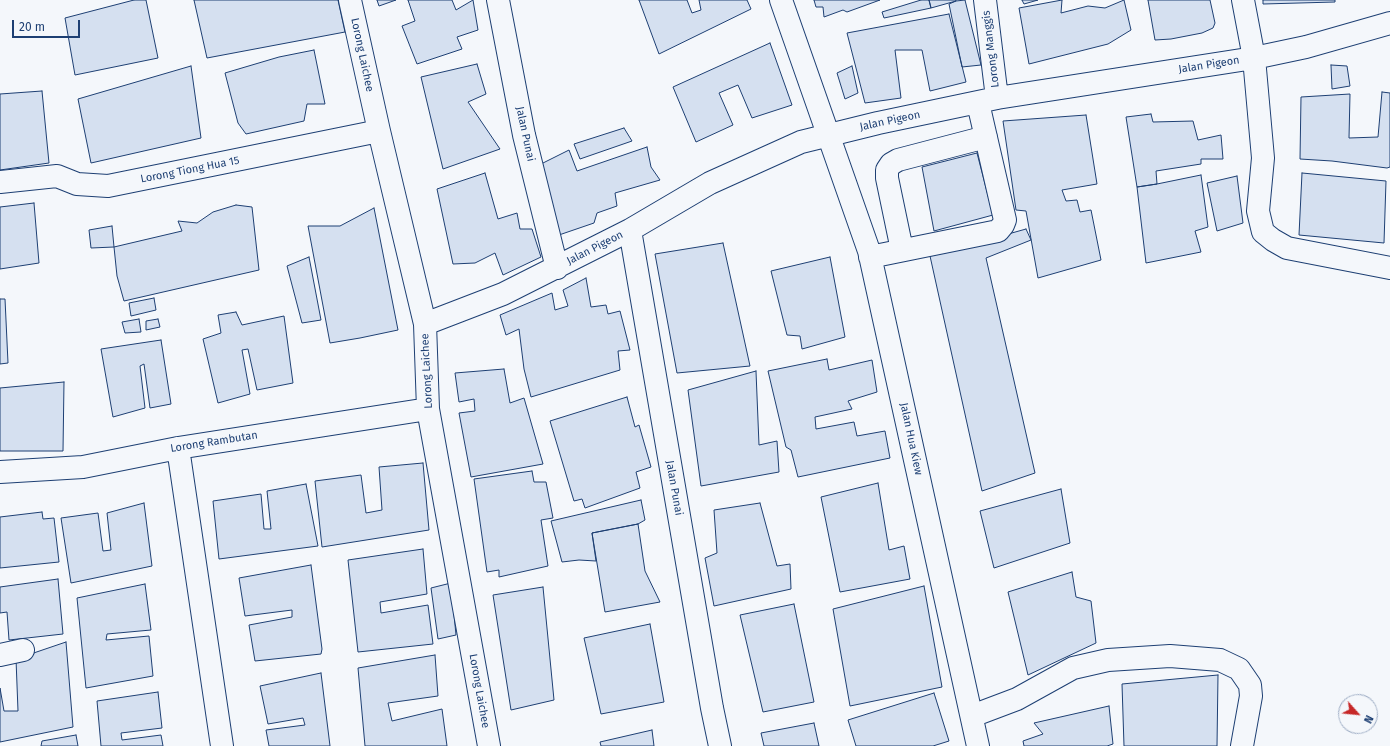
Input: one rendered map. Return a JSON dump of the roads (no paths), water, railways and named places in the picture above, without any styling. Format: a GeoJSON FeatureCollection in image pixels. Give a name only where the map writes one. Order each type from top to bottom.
{"type":"FeatureCollection","features":[{"type":"Feature","properties":{"kind":"street","name":"Lorong Laichee"},"geometry":{"type":"LineString","coordinates":[[350,0],[379,131],[425,324],[428,409],[489,746]]}},
{"type":"Feature","properties":{"kind":"street","name":"Jalan Punai"},"geometry":{"type":"LineString","coordinates":[[498,0],[524,135],[557,268]]}},
{"type":"Feature","properties":{"kind":"street","name":"Jalan Hua Kiew"},"geometry":{"type":"LineString","coordinates":[[781,0],[870,257],[978,746]]}},
{"type":"Feature","properties":{"kind":"street","name":"Lorong Manggis"},"geometry":{"type":"LineString","coordinates":[[870,257],[998,231],[1006,220],[986,137],[988,101],[985,0]]}},
{"type":"Feature","properties":{"kind":"street"},"geometry":{"type":"LineString","coordinates":[[1243,0],[1254,58],[1263,158],[1258,211],[1263,232],[1273,240],[1288,248],[1390,268]]}},
{"type":"Feature","properties":{"kind":"street","name":"Jalan Pigeon"},"geometry":{"type":"LineString","coordinates":[[425,324],[503,294],[557,268],[630,230],[710,183],[801,142],[878,123],[988,101],[1254,58],[1306,47],[1390,23]]}},
{"type":"Feature","properties":{"kind":"street","name":"Lorong Tiong Hua 15"},"geometry":{"type":"LineString","coordinates":[[0,182],[58,176],[77,184],[108,186],[379,131]]}},
{"type":"Feature","properties":{"kind":"street"},"geometry":{"type":"LineString","coordinates":[[902,250],[886,178],[887,170],[891,164],[898,160],[986,137]]}},
{"type":"Feature","properties":{"kind":"street","name":"Jalan Punai"},"geometry":{"type":"LineString","coordinates":[[630,230],[720,746]]}},
{"type":"Feature","properties":{"kind":"street","name":"Lorong Rambutan"},"geometry":{"type":"LineString","coordinates":[[0,472],[83,467],[178,448],[428,409]]}},
{"type":"Feature","properties":{"kind":"street"},"geometry":{"type":"LineString","coordinates":[[178,448],[222,746]]}},
{"type":"Feature","properties":{"kind":"street"},"geometry":{"type":"LineString","coordinates":[[0,655],[23,650]]}},
{"type":"Feature","properties":{"kind":"street"},"geometry":{"type":"LineString","coordinates":[[972,716],[1017,699],[1073,668],[1108,660],[1170,656],[1220,660],[1239,669],[1250,685],[1251,696],[1242,746]]}}]}
